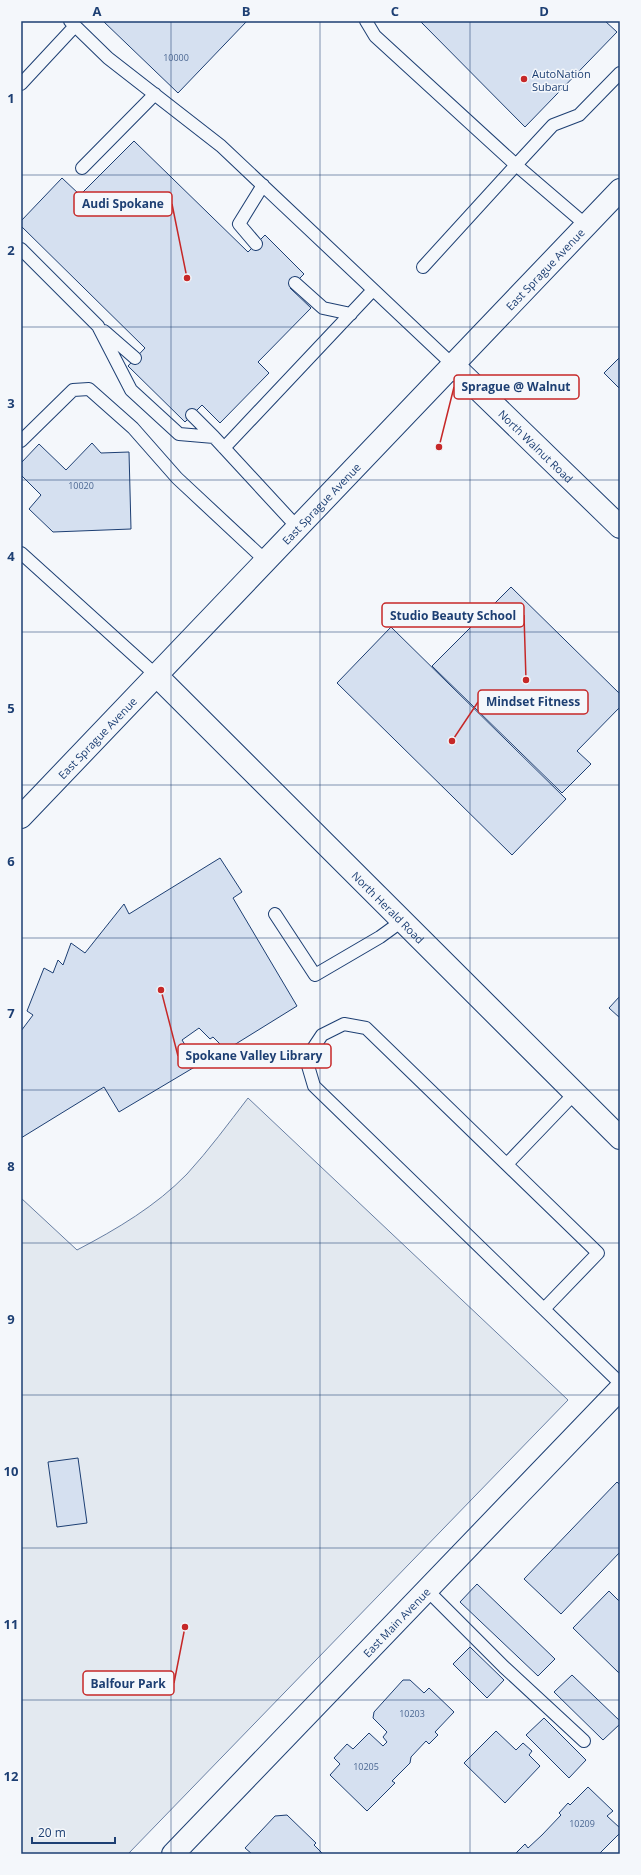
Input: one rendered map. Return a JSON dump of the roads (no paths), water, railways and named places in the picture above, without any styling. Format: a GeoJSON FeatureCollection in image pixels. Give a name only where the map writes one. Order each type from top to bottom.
{"type":"FeatureCollection","features":[{"type":"Feature","properties":{"kind":"street","name":"East Sprague Avenue"},"geometry":{"type":"LineString","coordinates":[[21,817],[620,190]]}},
{"type":"Feature","properties":{"kind":"street","name":"North Walnut Road"},"geometry":{"type":"LineString","coordinates":[[453,365],[620,527]]}},
{"type":"Feature","properties":{"kind":"street","name":"North Herald Road"},"geometry":{"type":"LineString","coordinates":[[157,676],[620,1138]]}},
{"type":"Feature","properties":{"kind":"street","name":"East Main Avenue"},"geometry":{"type":"LineString","coordinates":[[173,1854],[620,1389]]}},
{"type":"Feature","properties":{"kind":"lane"},"geometry":{"type":"LineString","coordinates":[[366,21],[375,36],[516,165],[586,225]]}},
{"type":"Feature","properties":{"kind":"lane"},"geometry":{"type":"LineString","coordinates":[[21,84],[73,23],[108,58],[221,146],[453,365]]}},
{"type":"Feature","properties":{"kind":"lane"},"geometry":{"type":"LineString","coordinates":[[423,267],[553,125],[579,115],[620,72]]}},
{"type":"Feature","properties":{"kind":"lane"},"geometry":{"type":"LineString","coordinates":[[82,168],[155,94]]}},
{"type":"Feature","properties":{"kind":"lane"},"geometry":{"type":"LineString","coordinates":[[256,244],[239,224],[263,185]]}},
{"type":"Feature","properties":{"kind":"lane"},"geometry":{"type":"LineString","coordinates":[[21,249],[98,326],[135,358]]}},
{"type":"Feature","properties":{"kind":"lane"},"geometry":{"type":"LineString","coordinates":[[295,283],[323,308],[351,314]]}},
{"type":"Feature","properties":{"kind":"lane"},"geometry":{"type":"LineString","coordinates":[[224,448],[373,290]]}},
{"type":"Feature","properties":{"kind":"lane"},"geometry":{"type":"LineString","coordinates":[[98,326],[131,390],[178,434],[214,437]]}},
{"type":"Feature","properties":{"kind":"lane"},"geometry":{"type":"LineString","coordinates":[[21,440],[72,390],[89,389],[133,428],[177,478],[266,561]]}},
{"type":"Feature","properties":{"kind":"lane"},"geometry":{"type":"LineString","coordinates":[[192,415],[298,528]]}},
{"type":"Feature","properties":{"kind":"lane"},"geometry":{"type":"LineString","coordinates":[[21,553],[157,676]]}},
{"type":"Feature","properties":{"kind":"lane"},"geometry":{"type":"LineString","coordinates":[[275,914],[314,975],[380,937],[402,921]]}},
{"type":"Feature","properties":{"kind":"lane"},"geometry":{"type":"LineString","coordinates":[[544,1309],[598,1253],[366,1028],[344,1024],[322,1035],[306,1059],[314,1086],[620,1383]]}},
{"type":"Feature","properties":{"kind":"lane"},"geometry":{"type":"LineString","coordinates":[[507,1164],[576,1093]]}},
{"type":"Feature","properties":{"kind":"lane"},"geometry":{"type":"LineString","coordinates":[[427,1590],[504,1666],[584,1741]]}},
{"type":"Feature","properties":{"kind":"place","name":"AutoNation Subaru"},"geometry":{"type":"Point","coordinates":[524,79]}},
{"type":"Feature","properties":{"kind":"place","name":"Audi Spokane"},"geometry":{"type":"Point","coordinates":[187,278]}},
{"type":"Feature","properties":{"kind":"place","name":"Sprague @ Walnut"},"geometry":{"type":"Point","coordinates":[439,447]}},
{"type":"Feature","properties":{"kind":"place","name":"Studio Beauty School"},"geometry":{"type":"Point","coordinates":[526,680]}},
{"type":"Feature","properties":{"kind":"place","name":"Mindset Fitness"},"geometry":{"type":"Point","coordinates":[452,741]}},
{"type":"Feature","properties":{"kind":"place","name":"Spokane Valley Library"},"geometry":{"type":"Point","coordinates":[161,990]}},
{"type":"Feature","properties":{"kind":"place","name":"Balfour Park"},"geometry":{"type":"Point","coordinates":[185,1627]}}]}
